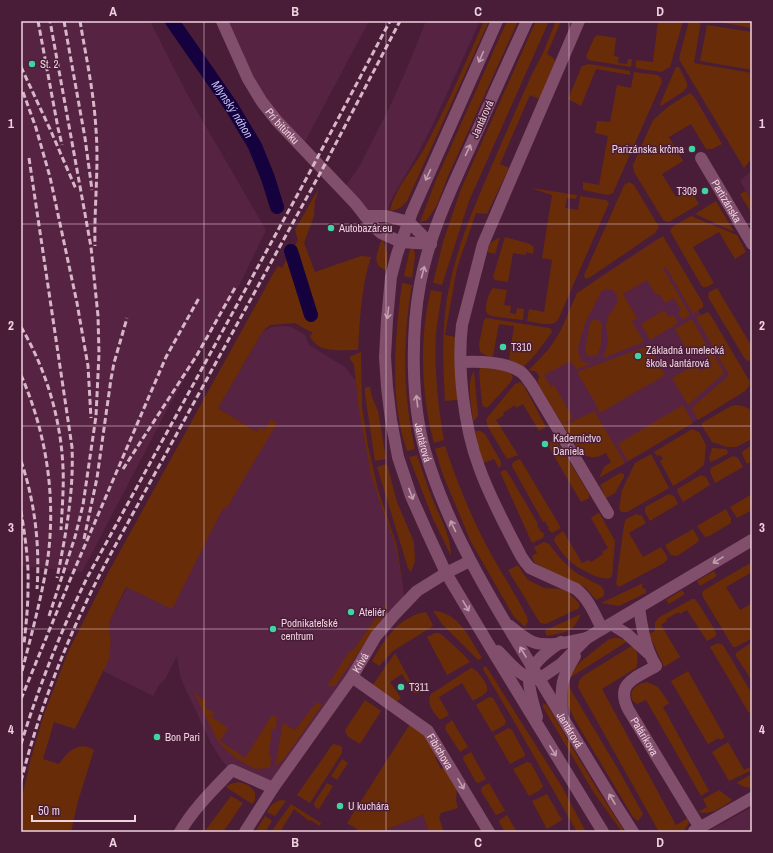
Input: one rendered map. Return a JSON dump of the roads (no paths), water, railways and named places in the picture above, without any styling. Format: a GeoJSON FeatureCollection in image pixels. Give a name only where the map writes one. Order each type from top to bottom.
{"type":"FeatureCollection","features":[{"type":"Feature","properties":{"kind":"street","name":"Pri bitúnku"},"geometry":{"type":"LineString","coordinates":[[222,21],[248,78],[262,102],[355,203],[373,226],[381,232],[401,242],[431,244]]}},
{"type":"Feature","properties":{"kind":"street"},"geometry":{"type":"LineString","coordinates":[[497,21],[412,212],[401,242],[391,277],[385,357],[391,420],[398,457],[411,496],[446,572],[540,730],[603,832]]}},
{"type":"Feature","properties":{"kind":"street","name":"Jantárová"},"geometry":{"type":"LineString","coordinates":[[527,21],[450,189],[438,219],[431,244],[420,284],[415,326],[414,363],[418,416],[425,449],[438,490],[470,561],[534,675],[562,716],[630,827]]}},
{"type":"Feature","properties":{"kind":"street"},"geometry":{"type":"LineString","coordinates":[[579,21],[483,244],[464,313],[461,337],[461,362],[466,423],[479,468],[521,556],[530,568],[581,593],[606,626],[627,634],[649,654]]}},
{"type":"Feature","properties":{"kind":"street","name":"Partizánska"},"geometry":{"type":"LineString","coordinates":[[701,158],[752,244]]}},
{"type":"Feature","properties":{"kind":"street"},"geometry":{"type":"LineString","coordinates":[[365,216],[386,216],[409,222],[431,244]]}},
{"type":"Feature","properties":{"kind":"street"},"geometry":{"type":"LineString","coordinates":[[461,362],[476,361],[499,364],[513,368],[522,373],[531,384],[608,513]]}},
{"type":"Feature","properties":{"kind":"street"},"geometry":{"type":"LineString","coordinates":[[485,638],[515,668],[534,675],[547,675],[587,638],[752,540]]}},
{"type":"Feature","properties":{"kind":"street","name":"Krivá"},"geometry":{"type":"LineString","coordinates":[[245,832],[352,677],[376,636],[417,591],[446,572],[470,561]]}},
{"type":"Feature","properties":{"kind":"street","name":"Palárikova"},"geometry":{"type":"LineString","coordinates":[[639,607],[642,629],[649,654],[656,666],[627,684],[623,692],[623,699],[696,830],[752,798]]}},
{"type":"Feature","properties":{"kind":"street"},"geometry":{"type":"LineString","coordinates":[[505,621],[525,638],[533,642],[548,644],[587,638]]}},
{"type":"Feature","properties":{"kind":"street"},"geometry":{"type":"LineString","coordinates":[[562,716],[561,692],[564,676],[587,638]]}},
{"type":"Feature","properties":{"kind":"street"},"geometry":{"type":"LineString","coordinates":[[540,730],[534,675],[544,655],[561,642]]}},
{"type":"Feature","properties":{"kind":"street","name":"Fibichova"},"geometry":{"type":"LineString","coordinates":[[352,677],[414,720],[433,736],[489,832]]}},
{"type":"Feature","properties":{"kind":"street"},"geometry":{"type":"LineString","coordinates":[[180,832],[205,797],[232,770],[274,788]]}},
{"type":"Feature","properties":{"kind":"street"},"geometry":{"type":"LineString","coordinates":[[630,827],[642,832]]}},
{"type":"Feature","properties":{"kind":"waterway","name":"Mlynský náhon"},"geometry":{"type":"LineString","coordinates":[[172,21],[231,106],[255,146],[268,178],[277,207]]}},
{"type":"Feature","properties":{"kind":"waterway","name":"Mlynský náhon"},"geometry":{"type":"LineString","coordinates":[[291,251],[311,315]]}},
{"type":"Feature","properties":{"kind":"railway"},"geometry":{"type":"LineString","coordinates":[[38,21],[62,145]]}},
{"type":"Feature","properties":{"kind":"railway"},"geometry":{"type":"LineString","coordinates":[[49,616],[75,537],[83,505],[96,416],[99,354],[98,316],[91,247],[50,21]]}},
{"type":"Feature","properties":{"kind":"railway"},"geometry":{"type":"LineString","coordinates":[[64,21],[85,138],[92,190]]}},
{"type":"Feature","properties":{"kind":"railway"},"geometry":{"type":"LineString","coordinates":[[80,21],[92,89],[96,130],[97,159],[95,246]]}},
{"type":"Feature","properties":{"kind":"railway"},"geometry":{"type":"LineString","coordinates":[[21,744],[51,658],[88,576],[305,181],[390,21]]}},
{"type":"Feature","properties":{"kind":"railway"},"geometry":{"type":"LineString","coordinates":[[21,781],[38,723],[58,666],[95,584],[323,168],[400,21]]}},
{"type":"Feature","properties":{"kind":"railway"},"geometry":{"type":"LineString","coordinates":[[21,67],[76,189]]}},
{"type":"Feature","properties":{"kind":"railway"},"geometry":{"type":"LineString","coordinates":[[23,92],[36,128],[50,177],[77,303],[88,366],[91,418]]}},
{"type":"Feature","properties":{"kind":"railway"},"geometry":{"type":"LineString","coordinates":[[29,158],[72,447],[71,496],[57,578]]}},
{"type":"Feature","properties":{"kind":"railway"},"geometry":{"type":"LineString","coordinates":[[123,469],[197,355],[236,286]]}},
{"type":"Feature","properties":{"kind":"railway"},"geometry":{"type":"LineString","coordinates":[[21,699],[70,580],[166,357],[199,298]]}},
{"type":"Feature","properties":{"kind":"railway"},"geometry":{"type":"LineString","coordinates":[[84,539],[97,478],[114,363],[127,318]]}},
{"type":"Feature","properties":{"kind":"railway"},"geometry":{"type":"LineString","coordinates":[[21,327],[45,377],[51,395],[59,431],[62,450],[63,476],[61,530]]}},
{"type":"Feature","properties":{"kind":"railway"},"geometry":{"type":"LineString","coordinates":[[21,375],[30,397],[43,441],[50,487],[51,510],[46,572],[21,675]]}},
{"type":"Feature","properties":{"kind":"railway"},"geometry":{"type":"LineString","coordinates":[[21,461],[33,508],[38,557],[37,589]]}},
{"type":"Feature","properties":{"kind":"railway"},"geometry":{"type":"LineString","coordinates":[[21,511],[28,569],[24,644]]}},
{"type":"Feature","properties":{"kind":"place","name":"St. 2"},"geometry":{"type":"Point","coordinates":[32,64]}},
{"type":"Feature","properties":{"kind":"place","name":"Parizánska krčma"},"geometry":{"type":"Point","coordinates":[692,149]}},
{"type":"Feature","properties":{"kind":"place","name":"T309"},"geometry":{"type":"Point","coordinates":[705,191]}},
{"type":"Feature","properties":{"kind":"place","name":"Autobazár.eu"},"geometry":{"type":"Point","coordinates":[331,228]}},
{"type":"Feature","properties":{"kind":"place","name":"T310"},"geometry":{"type":"Point","coordinates":[503,347]}},
{"type":"Feature","properties":{"kind":"place","name":"Základná umelecká škola Jantárová"},"geometry":{"type":"Point","coordinates":[638,356]}},
{"type":"Feature","properties":{"kind":"place","name":"Kaderníctvo Daniela"},"geometry":{"type":"Point","coordinates":[545,444]}},
{"type":"Feature","properties":{"kind":"place","name":"Ateliér"},"geometry":{"type":"Point","coordinates":[351,612]}},
{"type":"Feature","properties":{"kind":"place","name":"Podnikateľské centrum"},"geometry":{"type":"Point","coordinates":[273,629]}},
{"type":"Feature","properties":{"kind":"place","name":"T311"},"geometry":{"type":"Point","coordinates":[401,687]}},
{"type":"Feature","properties":{"kind":"place","name":"Bon Pari"},"geometry":{"type":"Point","coordinates":[157,737]}},
{"type":"Feature","properties":{"kind":"place","name":"U kuchára"},"geometry":{"type":"Point","coordinates":[340,806]}}]}
